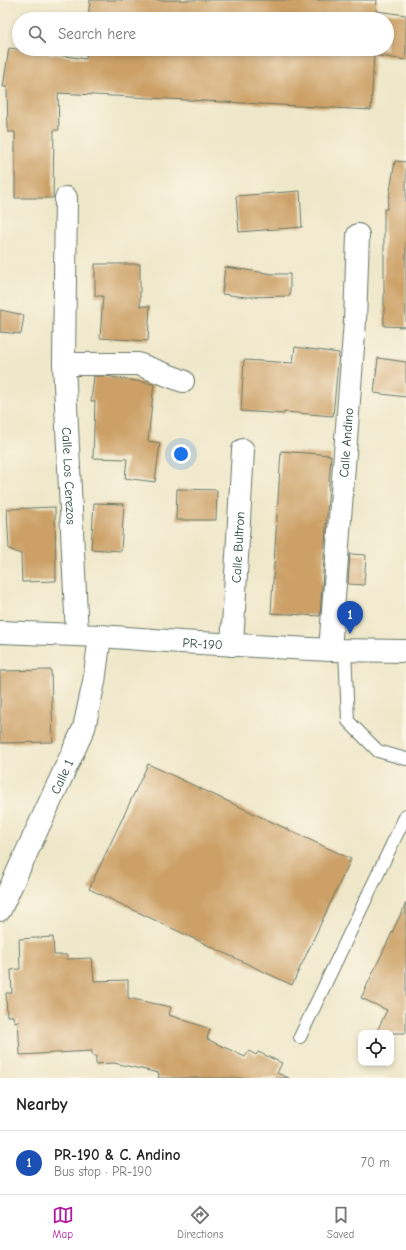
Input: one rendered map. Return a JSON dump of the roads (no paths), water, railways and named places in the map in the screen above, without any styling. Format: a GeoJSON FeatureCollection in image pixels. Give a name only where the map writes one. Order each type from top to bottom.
{"type":"FeatureCollection","features":[{"type":"Feature","properties":{"kind":"street","name":"Calle Los Cerezos"},"geometry":{"type":"LineString","coordinates":[[66,198],[64,364],[78,634]]}},
{"type":"Feature","properties":{"kind":"street","name":"Calle Andino"},"geometry":{"type":"LineString","coordinates":[[338,650],[358,235]]}},
{"type":"Feature","properties":{"kind":"street"},"geometry":{"type":"LineString","coordinates":[[64,364],[138,364],[183,381]]}},
{"type":"Feature","properties":{"kind":"street","name":"Calle Bultron"},"geometry":{"type":"LineString","coordinates":[[232,645],[243,450]]}},
{"type":"Feature","properties":{"kind":"street","name":"PR-190"},"geometry":{"type":"LineString","coordinates":[[0,632],[78,634],[181,642],[338,650],[406,651]]}},
{"type":"Feature","properties":{"kind":"street","name":"Calle 1"},"geometry":{"type":"LineString","coordinates":[[0,910],[7,877],[84,728],[94,682],[100,636]]}},
{"type":"Feature","properties":{"kind":"lane"},"geometry":{"type":"LineString","coordinates":[[338,650],[348,721],[378,751],[406,759]]}},
{"type":"Feature","properties":{"kind":"lane"},"geometry":{"type":"LineString","coordinates":[[300,1037],[406,815]]}},
{"type":"Feature","properties":{"kind":"place","name":"PR-190 & C. Andino"},"geometry":{"type":"Point","coordinates":[350,634]}}]}
